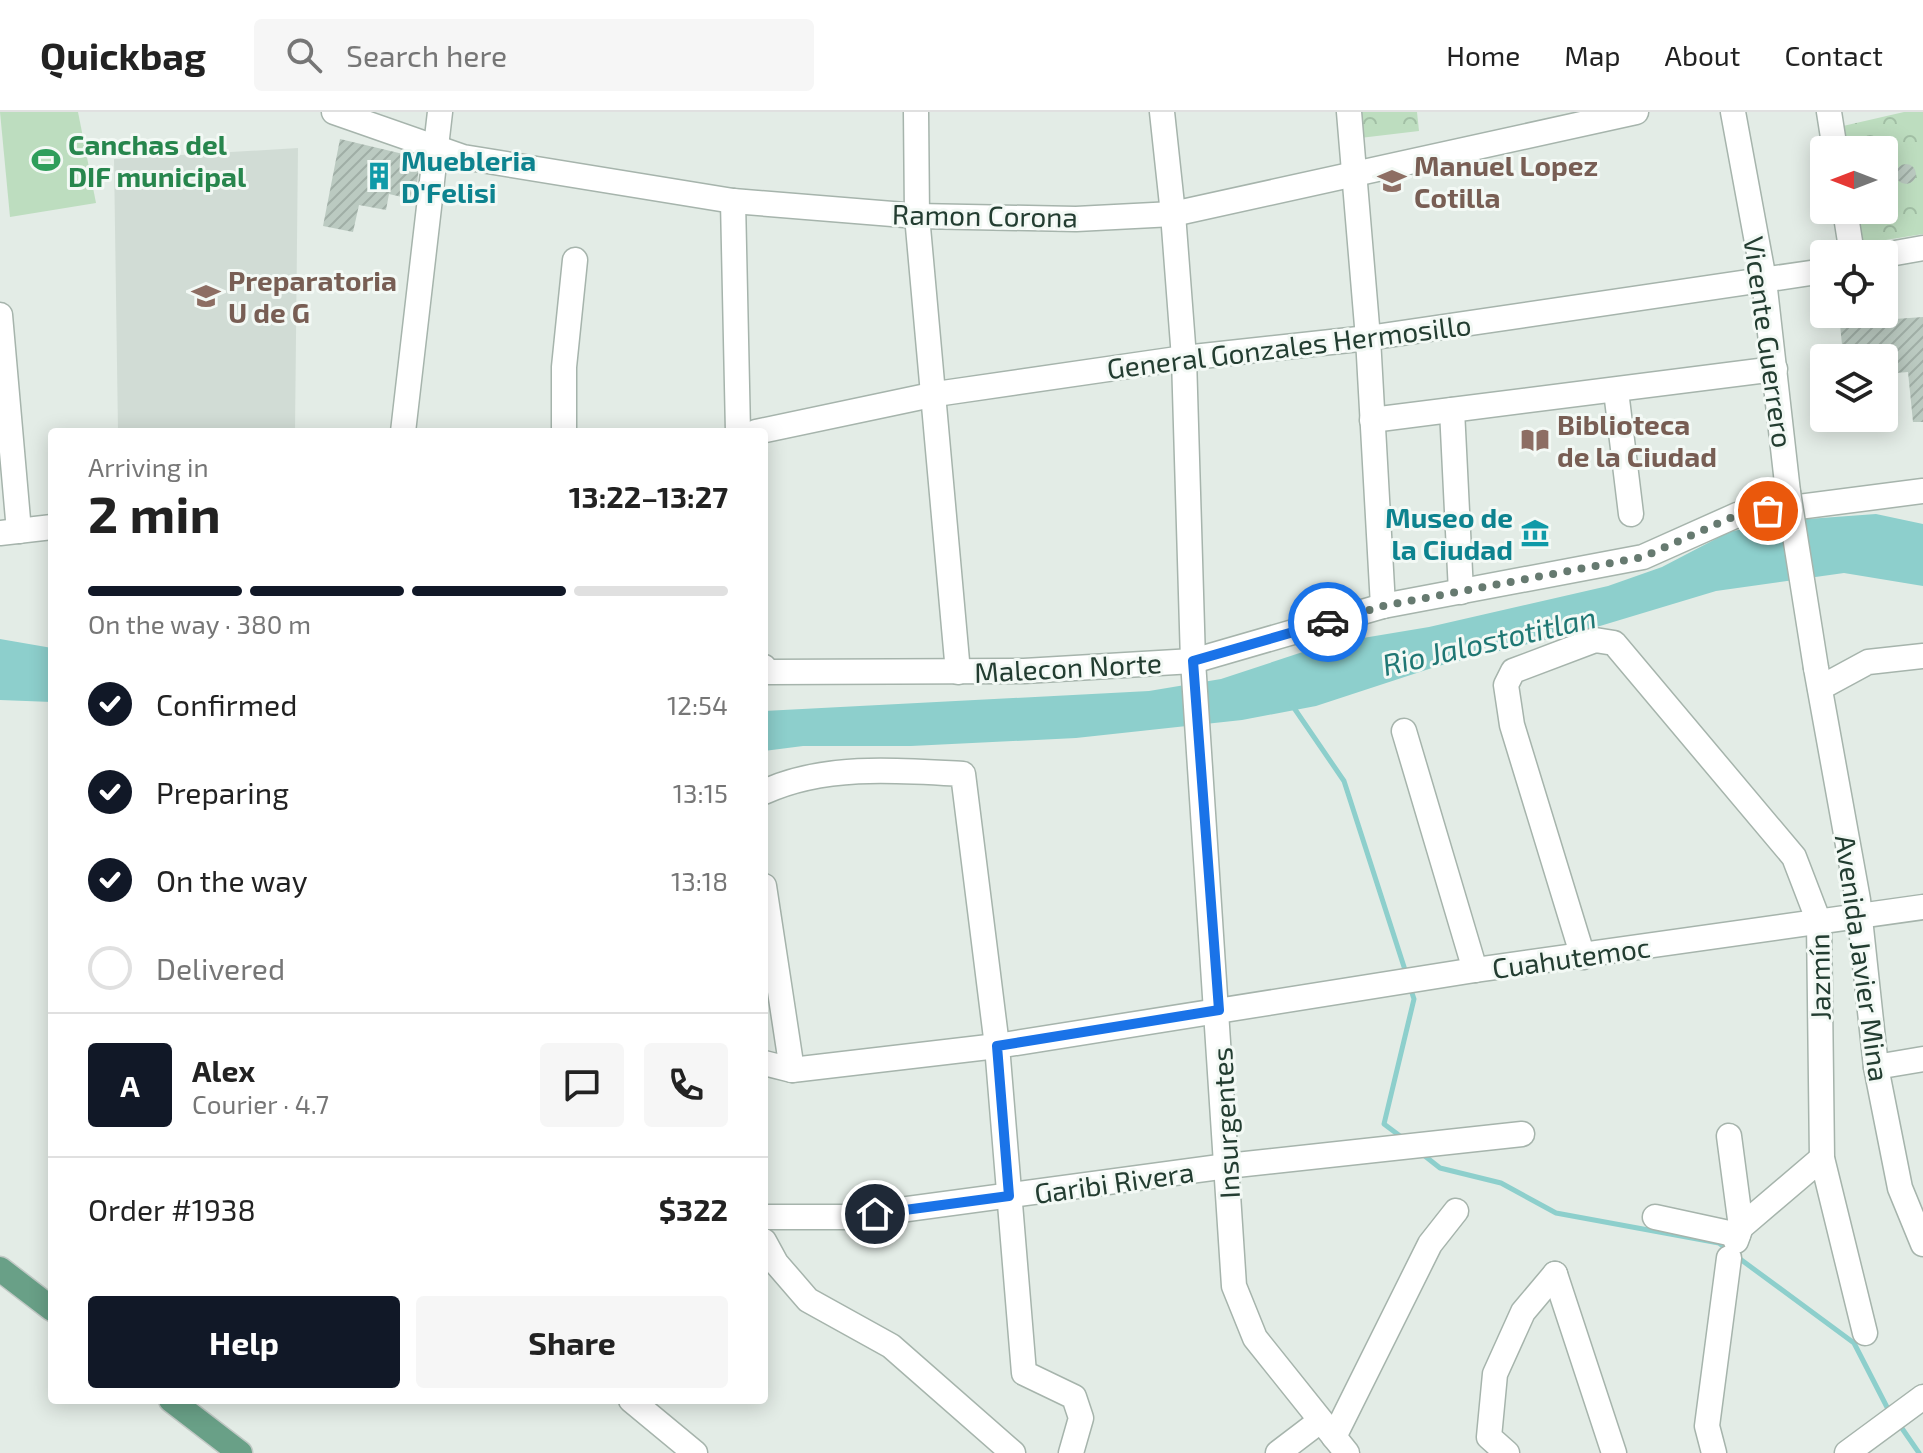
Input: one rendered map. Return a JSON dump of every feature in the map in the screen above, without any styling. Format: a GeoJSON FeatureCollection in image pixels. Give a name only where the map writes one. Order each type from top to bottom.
{"type":"FeatureCollection","features":[{"type":"Feature","properties":{"kind":"main road"},"geometry":{"type":"LineString","coordinates":[[0,1269],[48,1306]]}},
{"type":"Feature","properties":{"kind":"main road"},"geometry":{"type":"LineString","coordinates":[[176,1404],[240,1453]]}},
{"type":"Feature","properties":{"kind":"street","name":"Ramon Corona"},"geometry":{"type":"LineString","coordinates":[[334,112],[463,157],[733,201],[917,216],[1076,219],[1173,214],[1636,112]]}},
{"type":"Feature","properties":{"kind":"street"},"geometry":{"type":"LineString","coordinates":[[403,428],[440,112]]}},
{"type":"Feature","properties":{"kind":"street"},"geometry":{"type":"LineString","coordinates":[[916,112],[917,216],[936,394],[958,672]]}},
{"type":"Feature","properties":{"kind":"street","name":"Insurgentes"},"geometry":{"type":"LineString","coordinates":[[1162,112],[1184,358],[1194,668],[1219,1010],[1234,1286],[1255,1338],[1334,1437]]}},
{"type":"Feature","properties":{"kind":"street"},"geometry":{"type":"LineString","coordinates":[[1349,112],[1368,338],[1383,606]]}},
{"type":"Feature","properties":{"kind":"street","name":"Vicente Guerrero"},"geometry":{"type":"LineString","coordinates":[[1733,112],[1764,280],[1788,492],[1818,678]]}},
{"type":"Feature","properties":{"kind":"street"},"geometry":{"type":"LineString","coordinates":[[1836,136],[1837,114]]}},
{"type":"Feature","properties":{"kind":"street"},"geometry":{"type":"LineString","coordinates":[[733,201],[738,428]]}},
{"type":"Feature","properties":{"kind":"street"},"geometry":{"type":"LineString","coordinates":[[1898,252],[1923,248]]}},
{"type":"Feature","properties":{"kind":"street"},"geometry":{"type":"LineString","coordinates":[[564,428],[564,367],[575,260]]}},
{"type":"Feature","properties":{"kind":"street","name":"General Gonzales Hermosillo"},"geometry":{"type":"LineString","coordinates":[[768,429],[936,394],[1184,358],[1368,338],[1810,273]]}},
{"type":"Feature","properties":{"kind":"street"},"geometry":{"type":"LineString","coordinates":[[0,315],[9,532],[48,527]]}},
{"type":"Feature","properties":{"kind":"street"},"geometry":{"type":"LineString","coordinates":[[1372,420],[1775,369]]}},
{"type":"Feature","properties":{"kind":"street"},"geometry":{"type":"LineString","coordinates":[[1616,391],[1631,514]]}},
{"type":"Feature","properties":{"kind":"street"},"geometry":{"type":"LineString","coordinates":[[1452,410],[1461,592]]}},
{"type":"Feature","properties":{"kind":"street","name":"Malecon Norte"},"geometry":{"type":"LineString","coordinates":[[768,672],[1194,668],[1383,606],[1643,557],[1737,515],[1923,491]]}},
{"type":"Feature","properties":{"kind":"street","name":"Jazmín"},"geometry":{"type":"LineString","coordinates":[[1583,957],[1512,725],[1506,685],[1513,671],[1595,640],[1614,643],[1794,857],[1819,922],[1822,1158],[1865,1333]]}},
{"type":"Feature","properties":{"kind":"street"},"geometry":{"type":"LineString","coordinates":[[1818,678],[1868,662],[1923,656]]}},
{"type":"Feature","properties":{"kind":"street","name":"Avenida Javier Mina"},"geometry":{"type":"LineString","coordinates":[[1818,678],[1859,916],[1876,1067],[1900,1188],[1923,1244]]}},
{"type":"Feature","properties":{"kind":"street"},"geometry":{"type":"LineString","coordinates":[[1404,731],[1475,970]]}},
{"type":"Feature","properties":{"kind":"street"},"geometry":{"type":"LineString","coordinates":[[768,790],[787,781],[891,769],[963,774],[997,1046],[1024,1373],[1074,1397],[1081,1418],[1071,1453]]}},
{"type":"Feature","properties":{"kind":"street","name":"Cuahutemoc"},"geometry":{"type":"LineString","coordinates":[[792,1070],[997,1046],[1408,980],[1923,907]]}},
{"type":"Feature","properties":{"kind":"street"},"geometry":{"type":"LineString","coordinates":[[768,912],[792,1070],[768,1064]]}},
{"type":"Feature","properties":{"kind":"street"},"geometry":{"type":"LineString","coordinates":[[1876,1067],[1923,1059]]}},
{"type":"Feature","properties":{"kind":"street","name":"Garibi Rivera"},"geometry":{"type":"LineString","coordinates":[[768,1217],[848,1217],[1227,1166],[1522,1134]]}},
{"type":"Feature","properties":{"kind":"street"},"geometry":{"type":"LineString","coordinates":[[1714,1453],[1707,1426],[1722,1314],[1736,1240],[1729,1136]]}},
{"type":"Feature","properties":{"kind":"street"},"geometry":{"type":"LineString","coordinates":[[1736,1240],[1822,1158]]}},
{"type":"Feature","properties":{"kind":"street"},"geometry":{"type":"LineString","coordinates":[[1900,1188],[1923,1199]]}},
{"type":"Feature","properties":{"kind":"street"},"geometry":{"type":"LineString","coordinates":[[1278,1453],[1334,1437],[1430,1244],[1456,1211]]}},
{"type":"Feature","properties":{"kind":"street"},"geometry":{"type":"LineString","coordinates":[[1655,1217],[1736,1240]]}},
{"type":"Feature","properties":{"kind":"street"},"geometry":{"type":"LineString","coordinates":[[768,1248],[776,1263],[808,1300],[891,1346],[1013,1453]]}},
{"type":"Feature","properties":{"kind":"street"},"geometry":{"type":"LineString","coordinates":[[1507,1453],[1489,1437],[1495,1374],[1523,1312],[1555,1274],[1614,1453]]}},
{"type":"Feature","properties":{"kind":"street"},"geometry":{"type":"LineString","coordinates":[[636,1404],[694,1452]]}},
{"type":"Feature","properties":{"kind":"street"},"geometry":{"type":"LineString","coordinates":[[1847,1453],[1904,1411]]}},
{"type":"Feature","properties":{"kind":"shaded area","name":"Preparatoria U de G"},"geometry":{"type":"Polygon","coordinates":[[[298,148],[295,428],[118,428],[114,159],[298,148]]]}},
{"type":"Feature","properties":{"kind":"green space","name":"Canchas del DIF municipal"},"geometry":{"type":"Polygon","coordinates":[[[0,112],[78,112],[96,203],[10,217],[0,112]]]}},
{"type":"Feature","properties":{"kind":"green space"},"geometry":{"type":"Polygon","coordinates":[[[1357,112],[1417,112],[1419,131],[1360,138],[1357,112]]]}},
{"type":"Feature","properties":{"kind":"green space"},"geometry":{"type":"Polygon","coordinates":[[[1904,112],[1923,112],[1923,234],[1886,240],[1860,240],[1858,224],[1898,224],[1898,136],[1845,136],[1843,126],[1904,112]]]}},
{"type":"Feature","properties":{"kind":"water","name":"Rio Jalostotitlan"},"geometry":{"type":"Polygon","coordinates":[[[1876,514],[1923,524],[1923,586],[1844,573],[1716,591],[1590,629],[1438,666],[1316,706],[1242,720],[1076,738],[911,746],[803,746],[768,750],[768,711],[1149,691],[1221,679],[1327,644],[1429,627],[1608,586],[1662,567],[1729,532],[1780,521],[1876,514]]]}},
{"type":"Feature","properties":{"kind":"water"},"geometry":{"type":"Polygon","coordinates":[[[0,639],[48,647],[48,702],[0,700],[0,639]]]}},
{"type":"Feature","properties":{"kind":"building","name":"Muebleria D'Felisi"},"geometry":{"type":"Polygon","coordinates":[[[340,139],[420,158],[415,200],[389,194],[386,210],[359,205],[353,232],[323,226],[340,139]]]}},
{"type":"Feature","properties":{"kind":"building"},"geometry":{"type":"Polygon","coordinates":[[[1902,164],[1910,164],[1916,170],[1916,178],[1910,184],[1902,184],[1898,180],[1898,168],[1902,164]]]}},
{"type":"Feature","properties":{"kind":"building"},"geometry":{"type":"Polygon","coordinates":[[[1923,317],[1923,422],[1913,422],[1908,372],[1898,373],[1898,344],[1842,344],[1840,328],[1898,328],[1898,319],[1923,317]]]}},
{"type":"Feature","properties":{"kind":"waterway"},"geometry":{"type":"LineString","coordinates":[[1292,705],[1344,781],[1406,973]]}},
{"type":"Feature","properties":{"kind":"waterway"},"geometry":{"type":"LineString","coordinates":[[1404,1139],[1384,1124],[1414,999],[1410,987]]}},
{"type":"Feature","properties":{"kind":"waterway"},"geometry":{"type":"LineString","coordinates":[[1421,1153],[1440,1168],[1501,1183],[1556,1213],[1719,1243],[1728,1250]]}},
{"type":"Feature","properties":{"kind":"waterway"},"geometry":{"type":"LineString","coordinates":[[1736,1256],[1854,1343],[1890,1413]]}},
{"type":"Feature","properties":{"kind":"waterway"},"geometry":{"type":"LineString","coordinates":[[1899,1424],[1919,1453]]}},
{"type":"Feature","properties":{"kind":"way so far"},"geometry":{"type":"LineString","coordinates":[[1328,622],[1383,606],[1643,557],[1737,515],[1768,511]]}},
{"type":"Feature","properties":{"kind":"place","name":"Canchas del DIF municipal"},"geometry":{"type":"Point","coordinates":[46,160]}},
{"type":"Feature","properties":{"kind":"place","name":"Muebleria D'Felisi"},"geometry":{"type":"Point","coordinates":[379,176]}},
{"type":"Feature","properties":{"kind":"place","name":"Manuel Lopez Cotilla"},"geometry":{"type":"Point","coordinates":[1392,181]}},
{"type":"Feature","properties":{"kind":"place","name":"Preparatoria U de G"},"geometry":{"type":"Point","coordinates":[206,296]}},
{"type":"Feature","properties":{"kind":"place","name":"Biblioteca de la Ciudad"},"geometry":{"type":"Point","coordinates":[1535,440]}},
{"type":"Feature","properties":{"kind":"place","name":"Museo de la Ciudad"},"geometry":{"type":"Point","coordinates":[1535,533]}},
{"type":"Feature","properties":{"kind":"route"},"geometry":{"type":"LineString","coordinates":[[875,1214],[1009,1196],[997,1046],[1219,1010],[1193,661],[1328,622]]}}]}
